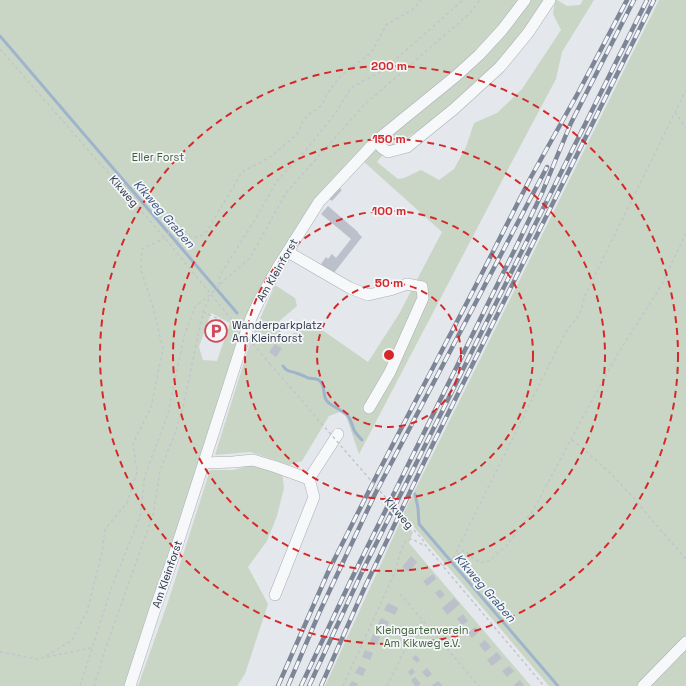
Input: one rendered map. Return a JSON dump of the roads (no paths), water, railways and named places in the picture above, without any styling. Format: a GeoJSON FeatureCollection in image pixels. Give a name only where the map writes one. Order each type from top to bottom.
{"type":"FeatureCollection","features":[{"type":"Feature","properties":{"kind":"street","name":"Am Kleinforst"},"geometry":{"type":"LineString","coordinates":[[130,686],[204,463],[248,338],[251,318],[259,301],[319,202],[376,141],[456,76],[479,55],[502,30],[525,0]]}},
{"type":"Feature","properties":{"kind":"street"},"geometry":{"type":"LineString","coordinates":[[376,141],[388,152],[408,147],[454,110],[500,67],[528,33],[550,0]]}},
{"type":"Feature","properties":{"kind":"street"},"geometry":{"type":"LineString","coordinates":[[288,252],[350,288],[368,294],[390,290],[408,284],[422,287],[423,298],[390,372],[369,408]]}},
{"type":"Feature","properties":{"kind":"street"},"geometry":{"type":"LineString","coordinates":[[275,595],[314,497],[309,479],[338,434]]}},
{"type":"Feature","properties":{"kind":"street"},"geometry":{"type":"LineString","coordinates":[[204,463],[253,460],[309,479]]}},
{"type":"Feature","properties":{"kind":"street"},"geometry":{"type":"LineString","coordinates":[[643,686],[686,642]]}},
{"type":"Feature","properties":{"kind":"waterway","name":"Kikweg Graben"},"geometry":{"type":"LineString","coordinates":[[0,36],[237,313]]}},
{"type":"Feature","properties":{"kind":"waterway","name":"Kikweg Graben"},"geometry":{"type":"LineString","coordinates":[[283,366],[289,371],[308,378],[319,380],[322,383],[327,401],[348,416],[355,431],[362,440]]}},
{"type":"Feature","properties":{"kind":"waterway","name":"Kikweg Graben"},"geometry":{"type":"LineString","coordinates":[[415,494],[419,524],[558,686]]}},
{"type":"Feature","properties":{"kind":"railway"},"geometry":{"type":"LineString","coordinates":[[278,686],[329,570],[379,471],[531,177],[578,93],[627,0]]}},
{"type":"Feature","properties":{"kind":"railway"},"geometry":{"type":"LineString","coordinates":[[301,686],[350,582],[542,193],[571,123],[634,0]]}},
{"type":"Feature","properties":{"kind":"railway"},"geometry":{"type":"LineString","coordinates":[[309,686],[362,572],[647,0]]}},
{"type":"Feature","properties":{"kind":"railway"},"geometry":{"type":"LineString","coordinates":[[321,686],[364,589],[428,454],[654,0]]}},
{"type":"Feature","properties":{"kind":"railway"},"geometry":{"type":"LineString","coordinates":[[288,686],[320,611],[375,494],[547,167]]}},
{"type":"Feature","properties":{"kind":"place","name":"Wanderparkplatz Am Kleinforst"},"geometry":{"type":"Point","coordinates":[216,331]}},
{"type":"Feature","properties":{"kind":"park label","name":"Eller Forst"},"geometry":{"type":"Point","coordinates":[158,157]}},
{"type":"Feature","properties":{"kind":"park label","name":"Kleingartenverein Am Kikweg e.V."},"geometry":{"type":"Point","coordinates":[422,636]}}]}
